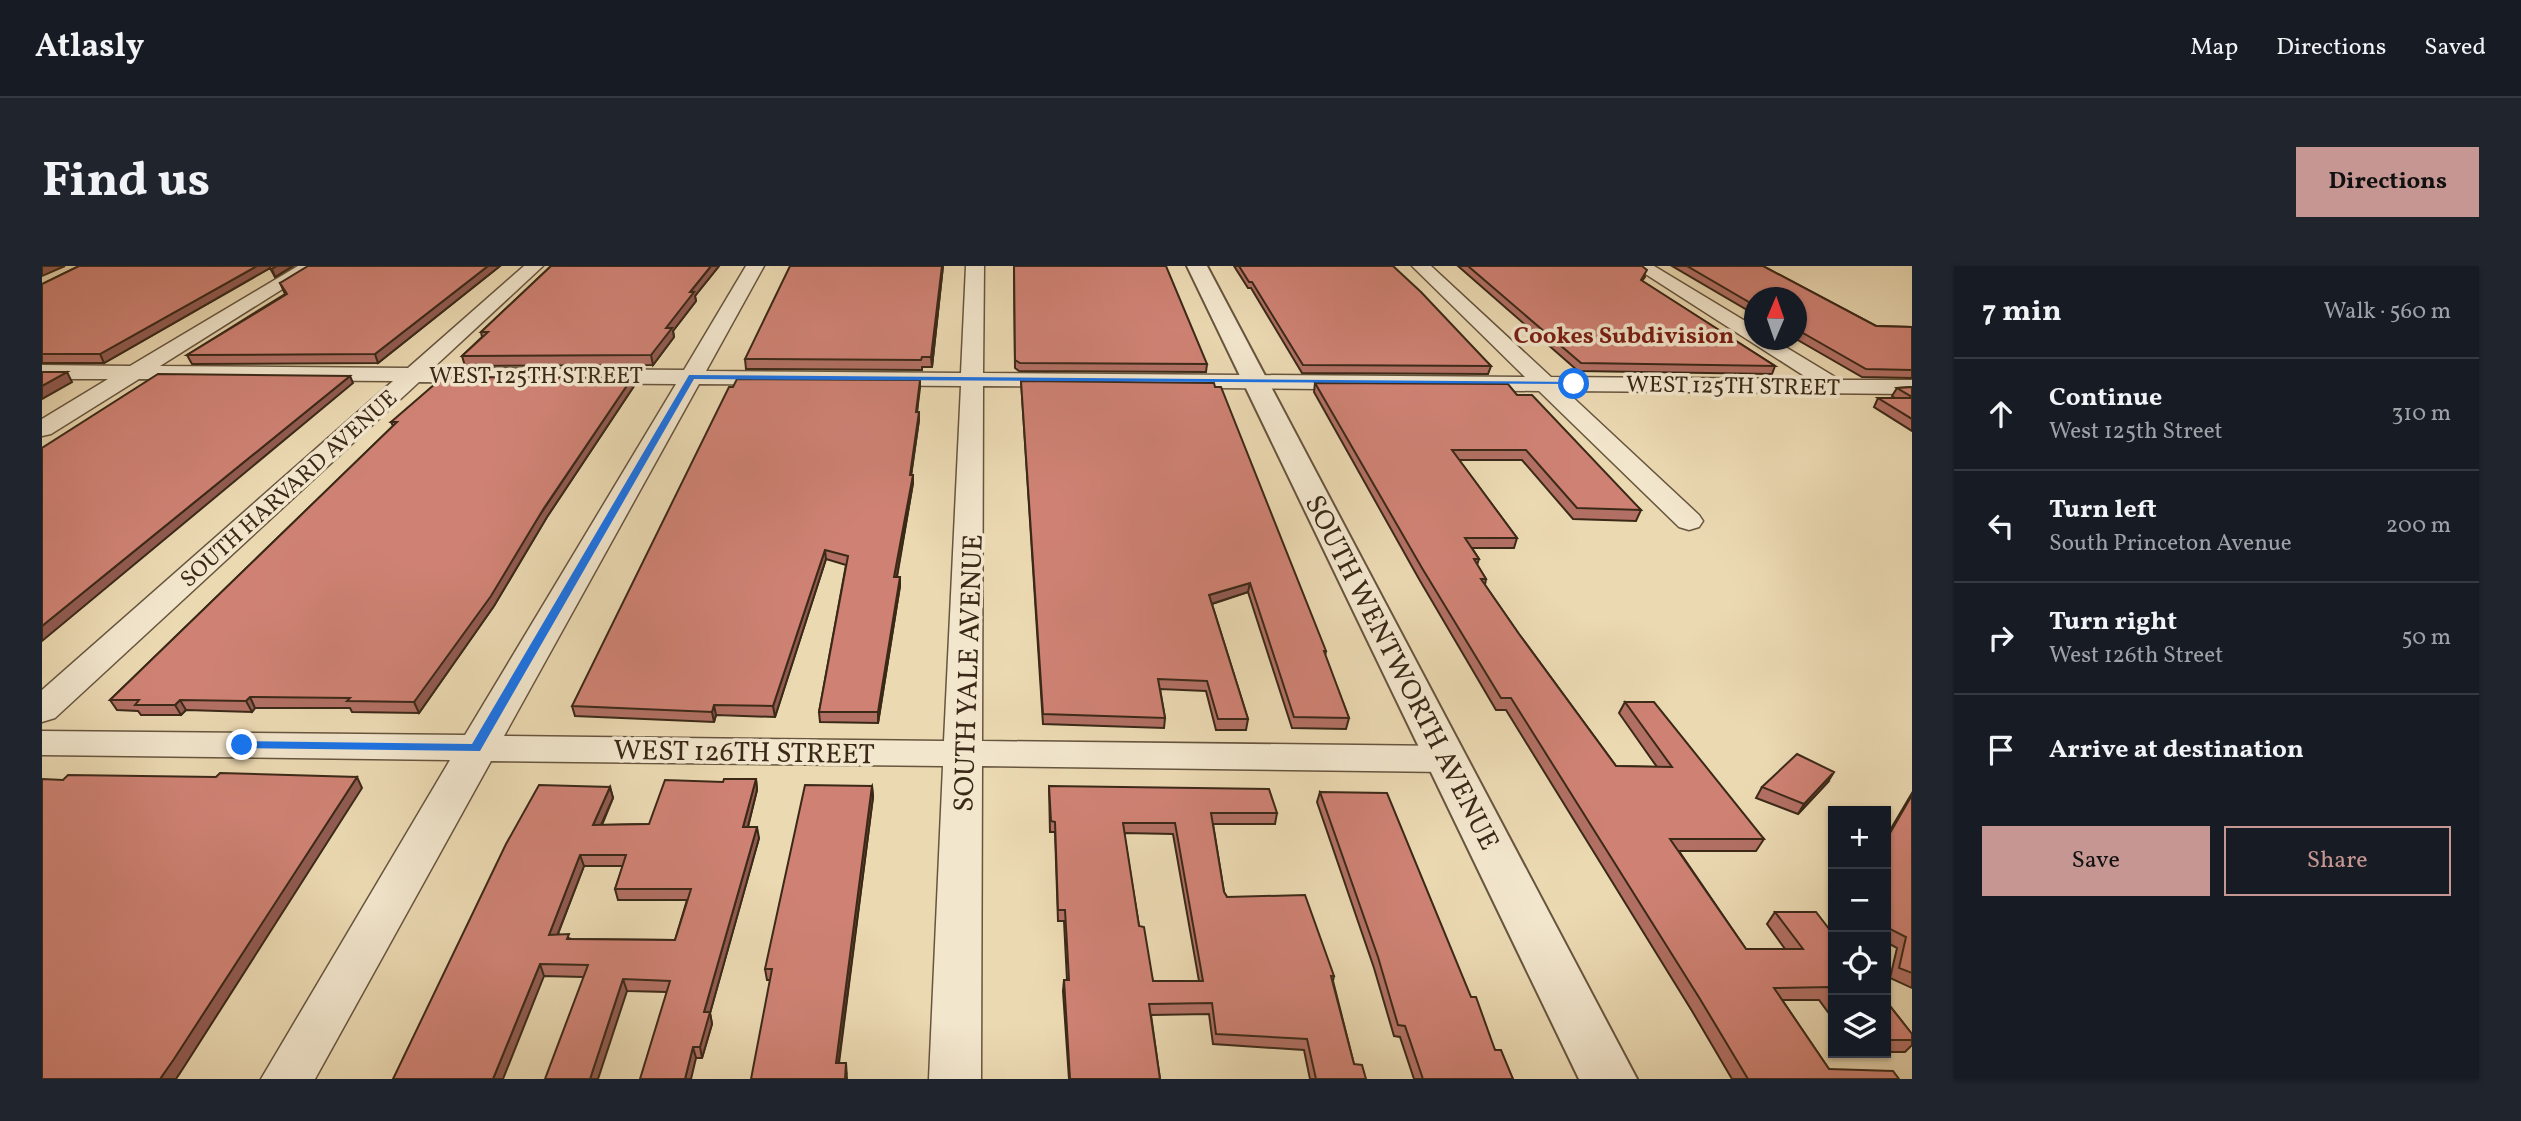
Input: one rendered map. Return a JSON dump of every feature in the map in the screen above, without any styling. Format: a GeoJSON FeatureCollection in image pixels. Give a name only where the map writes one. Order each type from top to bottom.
{"type":"FeatureCollection","features":[{"type":"Feature","properties":{"kind":"street"},"geometry":{"type":"LineString","coordinates":[[42,429],[310,266]]}},
{"type":"Feature","properties":{"kind":"street","name":"SOUTH HARVARD AVENUE"},"geometry":{"type":"LineString","coordinates":[[42,710],[534,266]]}},
{"type":"Feature","properties":{"kind":"street"},"geometry":{"type":"LineString","coordinates":[[287,1079],[475,748],[755,266]]}},
{"type":"Feature","properties":{"kind":"street","name":"SOUTH YALE AVENUE"},"geometry":{"type":"LineString","coordinates":[[955,1079],[975,379],[975,266]]}},
{"type":"Feature","properties":{"kind":"street","name":"SOUTH WENTWORTH AVENUE"},"geometry":{"type":"LineString","coordinates":[[1197,266],[1608,1079]]}},
{"type":"Feature","properties":{"kind":"street"},"geometry":{"type":"LineString","coordinates":[[1421,266],[1689,521]]}},
{"type":"Feature","properties":{"kind":"street"},"geometry":{"type":"LineString","coordinates":[[1642,266],[1744,329]]}},
{"type":"Feature","properties":{"kind":"street"},"geometry":{"type":"LineString","coordinates":[[1777,350],[1836,386]]}},
{"type":"Feature","properties":{"kind":"street","name":"WEST 125TH STREET"},"geometry":{"type":"LineString","coordinates":[[42,372],[1912,387]]}},
{"type":"Feature","properties":{"kind":"street","name":"WEST 126TH STREET"},"geometry":{"type":"LineString","coordinates":[[42,743],[1446,759]]}},
{"type":"Feature","properties":{"kind":"building"},"geometry":{"type":"Polygon","coordinates":[[[79,266],[257,266],[100,354],[42,354],[42,284],[79,266]]]}},
{"type":"Feature","properties":{"kind":"building"},"geometry":{"type":"Polygon","coordinates":[[[308,266],[488,266],[375,354],[187,355],[287,294],[280,283],[308,266]]]}},
{"type":"Feature","properties":{"kind":"building"},"geometry":{"type":"Polygon","coordinates":[[[551,266],[711,266],[690,292],[694,292],[666,328],[672,328],[651,355],[462,356],[488,332],[481,332],[551,266]]]}},
{"type":"Feature","properties":{"kind":"building"},"geometry":{"type":"Polygon","coordinates":[[[790,266],[942,266],[931,357],[922,357],[921,360],[745,359],[790,266]]]}},
{"type":"Feature","properties":{"kind":"building"},"geometry":{"type":"Polygon","coordinates":[[[1014,266],[1166,266],[1207,364],[1020,363],[1015,360],[1014,266]]]}},
{"type":"Feature","properties":{"kind":"building"},"geometry":{"type":"Polygon","coordinates":[[[1239,266],[1393,266],[1491,366],[1303,365],[1252,282],[1249,282],[1239,266]]]}},
{"type":"Feature","properties":{"kind":"building"},"geometry":{"type":"Polygon","coordinates":[[[1468,266],[1642,266],[1647,270],[1641,280],[1744,346],[1744,350],[1750,350],[1775,366],[1581,363],[1468,266]]]}},
{"type":"Feature","properties":{"kind":"building"},"geometry":{"type":"Polygon","coordinates":[[[1687,266],[1763,266],[1803,287],[1744,287],[1744,299],[1687,266]]]}},
{"type":"Feature","properties":{"kind":"building"},"geometry":{"type":"Polygon","coordinates":[[[1807,289],[1876,326],[1912,327],[1912,370],[1866,369],[1807,335],[1807,289]]]}},
{"type":"Feature","properties":{"kind":"building"},"geometry":{"type":"Polygon","coordinates":[[[42,372],[67,372],[42,386],[42,372]]]}},
{"type":"Feature","properties":{"kind":"building"},"geometry":{"type":"Polygon","coordinates":[[[158,374],[350,376],[42,626],[42,448],[158,374]]]}},
{"type":"Feature","properties":{"kind":"building"},"geometry":{"type":"Polygon","coordinates":[[[443,377],[632,378],[544,508],[491,596],[414,702],[250,697],[246,701],[180,700],[175,705],[135,705],[139,700],[110,700],[397,422],[391,422],[443,377]]]}},
{"type":"Feature","properties":{"kind":"building"},"geometry":{"type":"Polygon","coordinates":[[[737,379],[920,380],[916,412],[919,412],[910,475],[913,475],[894,577],[900,577],[878,712],[819,712],[848,556],[825,550],[773,706],[714,705],[712,712],[572,706],[729,387],[733,387],[737,379]]]}},
{"type":"Feature","properties":{"kind":"building"},"geometry":{"type":"Polygon","coordinates":[[[1021,381],[1214,383],[1215,387],[1221,387],[1326,651],[1349,718],[1294,717],[1250,583],[1209,595],[1248,719],[1218,719],[1207,681],[1158,679],[1165,718],[1043,714],[1021,381]]]}},
{"type":"Feature","properties":{"kind":"building"},"geometry":{"type":"Polygon","coordinates":[[[1315,383],[1508,384],[1517,395],[1532,395],[1641,510],[1577,508],[1526,450],[1452,450],[1517,538],[1465,538],[1479,559],[1474,559],[1486,579],[1481,579],[1519,634],[1616,766],[1672,767],[1625,702],[1654,702],[1764,839],[1670,839],[1746,949],[1803,949],[1775,912],[1816,912],[1828,928],[1828,987],[1774,988],[1829,1069],[1893,1071],[1899,1079],[1748,1079],[1511,698],[1501,698],[1315,383]]]}},
{"type":"Feature","properties":{"kind":"building"},"geometry":{"type":"Polygon","coordinates":[[[1912,387],[1912,397],[1897,388],[1912,387]]]}},
{"type":"Feature","properties":{"kind":"building"},"geometry":{"type":"Polygon","coordinates":[[[1878,398],[1912,398],[1912,419],[1878,398]]]}},
{"type":"Feature","properties":{"kind":"building"},"geometry":{"type":"Polygon","coordinates":[[[1797,754],[1834,772],[1804,804],[1762,787],[1797,754]]]}},
{"type":"Feature","properties":{"kind":"building"},"geometry":{"type":"Polygon","coordinates":[[[220,773],[357,777],[160,1079],[42,1079],[42,779],[63,780],[68,775],[216,777],[220,773]]]}},
{"type":"Feature","properties":{"kind":"building"},"geometry":{"type":"Polygon","coordinates":[[[724,779],[756,779],[743,827],[757,827],[704,1012],[710,1012],[700,1047],[693,1047],[685,1079],[640,1079],[670,981],[623,979],[590,1079],[545,1079],[588,965],[540,964],[493,1079],[393,1079],[506,844],[539,785],[610,787],[593,825],[649,824],[665,780],[723,782],[724,779]],[[580,855],[549,935],[569,934],[567,939],[675,940],[691,889],[615,889],[626,855],[580,855]]]}},
{"type":"Feature","properties":{"kind":"building"},"geometry":{"type":"Polygon","coordinates":[[[805,785],[872,786],[836,1063],[846,1063],[845,1079],[751,1079],[772,969],[765,969],[805,785]]]}},
{"type":"Feature","properties":{"kind":"building"},"geometry":{"type":"Polygon","coordinates":[[[1049,786],[1269,789],[1277,813],[1211,813],[1224,892],[1227,897],[1305,895],[1334,976],[1331,976],[1354,1064],[1362,1065],[1366,1079],[1316,1079],[1307,1039],[1216,1034],[1212,1003],[1149,1004],[1160,1079],[1070,1079],[1064,980],[1069,980],[1065,910],[1058,910],[1055,822],[1051,821],[1049,786]],[[1123,823],[1139,926],[1144,927],[1153,981],[1203,981],[1175,823],[1123,823]]]}},
{"type":"Feature","properties":{"kind":"building"},"geometry":{"type":"Polygon","coordinates":[[[1320,792],[1387,793],[1471,997],[1476,997],[1495,1050],[1501,1050],[1513,1079],[1423,1079],[1405,1026],[1398,1025],[1378,957],[1320,792]]]}},
{"type":"Feature","properties":{"kind":"building"},"geometry":{"type":"Polygon","coordinates":[[[1912,795],[1912,973],[1899,968],[1906,937],[1891,930],[1891,831],[1912,795]]]}},
{"type":"Feature","properties":{"kind":"building"},"geometry":{"type":"Polygon","coordinates":[[[1891,1007],[1912,1034],[1912,1040],[1891,1040],[1891,1007]]]}},
{"type":"Feature","properties":{"kind":"district","name":"Cookes Subdivision"},"geometry":{"type":"Point","coordinates":[1624,335]}},
{"type":"Feature","properties":{"kind":"route"},"geometry":{"type":"LineString","coordinates":[[242,745],[475,748],[691,377],[1574,384]]}}]}
